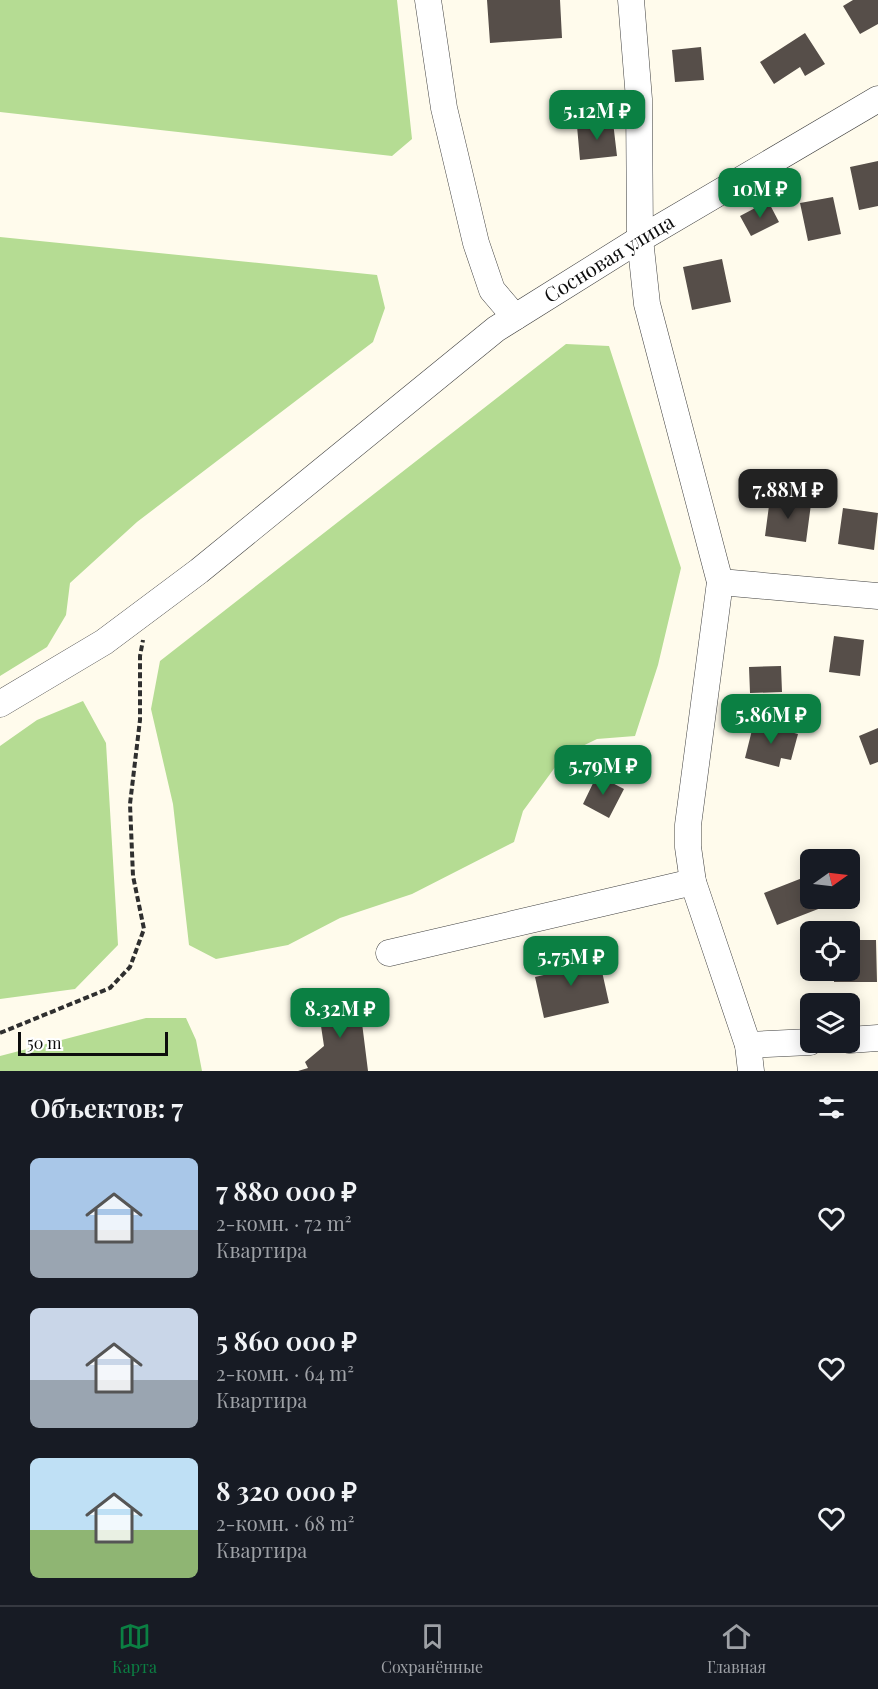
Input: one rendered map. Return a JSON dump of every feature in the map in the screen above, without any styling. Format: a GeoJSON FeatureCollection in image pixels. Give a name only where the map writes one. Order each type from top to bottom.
{"type":"FeatureCollection","features":[{"type":"Feature","properties":{"kind":"street"},"geometry":{"type":"LineString","coordinates":[[428,0],[444,108],[476,243],[506,323]]}},
{"type":"Feature","properties":{"kind":"street"},"geometry":{"type":"LineString","coordinates":[[631,0],[639,99],[640,239],[647,304],[720,582],[688,825],[688,847],[693,882],[748,1045],[751,1071]]}},
{"type":"Feature","properties":{"kind":"street","name":"Сосновая улица"},"geometry":{"type":"LineString","coordinates":[[0,704],[104,642],[209,564],[506,323],[640,239],[878,99]]}},
{"type":"Feature","properties":{"kind":"street"},"geometry":{"type":"LineString","coordinates":[[720,582],[878,596]]}},
{"type":"Feature","properties":{"kind":"street"},"geometry":{"type":"LineString","coordinates":[[389,953],[693,882]]}},
{"type":"Feature","properties":{"kind":"street"},"geometry":{"type":"LineString","coordinates":[[860,1039],[878,1038]]}},
{"type":"Feature","properties":{"kind":"street"},"geometry":{"type":"LineString","coordinates":[[748,1045],[800,1042]]}},
{"type":"Feature","properties":{"kind":"path"},"geometry":{"type":"LineString","coordinates":[[0,1033],[110,988],[130,967],[144,929],[133,876],[130,804],[140,720],[140,656],[147,610]]}},
{"type":"Feature","properties":{"kind":"green space"},"geometry":{"type":"Polygon","coordinates":[[[0,0],[397,0],[412,139],[392,156],[0,112],[0,0]]]}},
{"type":"Feature","properties":{"kind":"green space"},"geometry":{"type":"Polygon","coordinates":[[[0,237],[377,275],[385,308],[373,342],[137,522],[70,583],[66,615],[47,647],[0,676],[0,237]]]}},
{"type":"Feature","properties":{"kind":"green space"},"geometry":{"type":"Polygon","coordinates":[[[566,344],[609,346],[681,568],[658,665],[635,736],[597,739],[564,755],[523,811],[514,842],[412,894],[340,918],[288,945],[216,959],[189,945],[173,804],[151,709],[160,661],[566,344]]]}},
{"type":"Feature","properties":{"kind":"green space"},"geometry":{"type":"Polygon","coordinates":[[[83,701],[106,743],[118,945],[75,989],[0,999],[0,746],[37,720],[83,701]]]}},
{"type":"Feature","properties":{"kind":"green space"},"geometry":{"type":"Polygon","coordinates":[[[146,1018],[186,1018],[196,1040],[202,1071],[0,1071],[0,1056],[146,1018]]]}},
{"type":"Feature","properties":{"kind":"building"},"geometry":{"type":"Polygon","coordinates":[[[487,0],[560,0],[562,38],[490,43],[487,0]]]}},
{"type":"Feature","properties":{"kind":"building"},"geometry":{"type":"Polygon","coordinates":[[[853,0],[878,0],[878,24],[860,34],[843,6],[853,0]]]}},
{"type":"Feature","properties":{"kind":"building"},"geometry":{"type":"Polygon","coordinates":[[[805,33],[825,64],[805,76],[800,67],[774,84],[760,62],[805,33]]]}},
{"type":"Feature","properties":{"kind":"building"},"geometry":{"type":"Polygon","coordinates":[[[701,47],[704,80],[675,82],[672,50],[701,47]]]}},
{"type":"Feature","properties":{"kind":"building"},"geometry":{"type":"Polygon","coordinates":[[[613,122],[617,156],[580,160],[577,126],[613,122]]]}},
{"type":"Feature","properties":{"kind":"building"},"geometry":{"type":"Polygon","coordinates":[[[878,161],[878,206],[859,210],[850,167],[878,161]]]}},
{"type":"Feature","properties":{"kind":"building"},"geometry":{"type":"Polygon","coordinates":[[[833,197],[841,234],[808,241],[800,203],[833,197]]]}},
{"type":"Feature","properties":{"kind":"building"},"geometry":{"type":"Polygon","coordinates":[[[768,201],[779,222],[751,236],[740,216],[768,201]]]}},
{"type":"Feature","properties":{"kind":"building"},"geometry":{"type":"Polygon","coordinates":[[[722,259],[731,302],[692,310],[683,267],[722,259]]]}},
{"type":"Feature","properties":{"kind":"building"},"geometry":{"type":"Polygon","coordinates":[[[770,498],[811,504],[806,542],[765,536],[770,498]]]}},
{"type":"Feature","properties":{"kind":"building"},"geometry":{"type":"Polygon","coordinates":[[[843,508],[878,513],[874,550],[838,544],[843,508]]]}},
{"type":"Feature","properties":{"kind":"building"},"geometry":{"type":"Polygon","coordinates":[[[834,636],[864,640],[860,676],[829,672],[834,636]]]}},
{"type":"Feature","properties":{"kind":"building"},"geometry":{"type":"Polygon","coordinates":[[[781,666],[782,692],[750,693],[749,667],[781,666]]]}},
{"type":"Feature","properties":{"kind":"building"},"geometry":{"type":"Polygon","coordinates":[[[754,722],[798,734],[791,760],[781,758],[779,767],[745,758],[754,722]]]}},
{"type":"Feature","properties":{"kind":"building"},"geometry":{"type":"Polygon","coordinates":[[[878,728],[878,762],[870,765],[859,736],[878,728]]]}},
{"type":"Feature","properties":{"kind":"building"},"geometry":{"type":"Polygon","coordinates":[[[597,775],[624,789],[609,818],[583,804],[597,775]]]}},
{"type":"Feature","properties":{"kind":"building"},"geometry":{"type":"Polygon","coordinates":[[[800,879],[800,909],[818,909],[777,925],[764,893],[800,879]]]}},
{"type":"Feature","properties":{"kind":"building"},"geometry":{"type":"Polygon","coordinates":[[[860,940],[876,940],[877,982],[834,982],[860,981],[860,940]]]}},
{"type":"Feature","properties":{"kind":"building"},"geometry":{"type":"Polygon","coordinates":[[[590,954],[593,969],[601,967],[609,1003],[544,1018],[535,977],[548,974],[546,964],[590,954]]]}},
{"type":"Feature","properties":{"kind":"building"},"geometry":{"type":"Polygon","coordinates":[[[359,999],[368,1071],[298,1071],[308,1068],[305,1062],[324,1046],[318,1006],[359,999]]]}}]}
